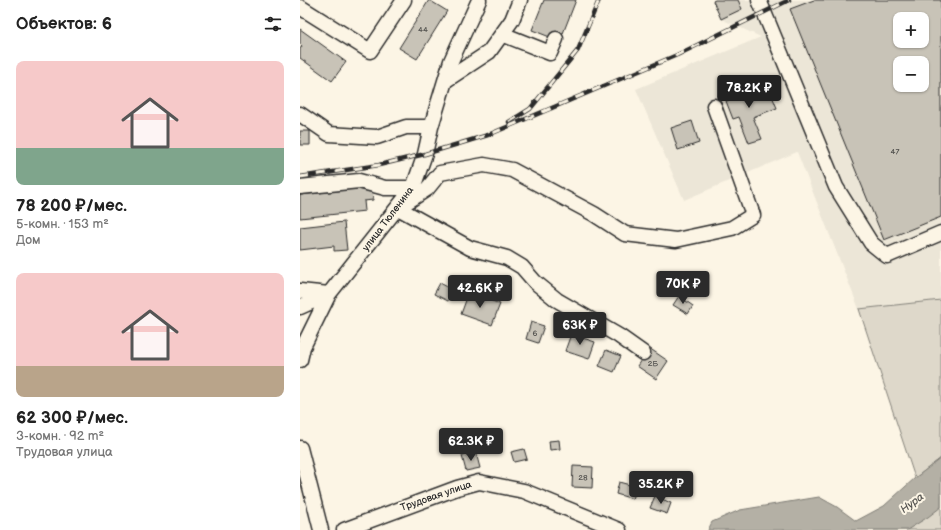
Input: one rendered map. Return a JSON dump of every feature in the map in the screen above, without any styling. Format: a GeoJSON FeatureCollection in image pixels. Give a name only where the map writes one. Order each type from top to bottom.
{"type":"FeatureCollection","features":[{"type":"Feature","properties":{"kind":"street"},"geometry":{"type":"LineString","coordinates":[[300,7],[370,51],[404,0]]}},
{"type":"Feature","properties":{"kind":"street","name":"улица Тюленина"},"geometry":{"type":"LineString","coordinates":[[300,360],[303,347],[329,294],[413,188],[425,154],[431,127],[451,61],[479,0]]}},
{"type":"Feature","properties":{"kind":"street"},"geometry":{"type":"LineString","coordinates":[[445,81],[489,52],[512,20],[520,0]]}},
{"type":"Feature","properties":{"kind":"street"},"geometry":{"type":"LineString","coordinates":[[760,0],[770,28],[836,187],[871,243],[887,256],[941,233]]}},
{"type":"Feature","properties":{"kind":"street"},"geometry":{"type":"LineString","coordinates":[[502,34],[550,53],[556,39]]}},
{"type":"Feature","properties":{"kind":"street"},"geometry":{"type":"LineString","coordinates":[[643,353],[619,336],[557,300],[535,282],[522,267],[512,261],[470,248],[398,208],[427,189],[440,173],[484,164],[512,170],[594,214],[625,234],[676,240],[732,228],[753,215],[714,106]]}},
{"type":"Feature","properties":{"kind":"street"},"geometry":{"type":"LineString","coordinates":[[300,114],[329,134],[377,137],[406,127],[431,127]]}},
{"type":"Feature","properties":{"kind":"street"},"geometry":{"type":"LineString","coordinates":[[300,187],[359,181],[385,188],[413,188]]}},
{"type":"Feature","properties":{"kind":"street"},"geometry":{"type":"LineString","coordinates":[[300,291],[329,294]]}},
{"type":"Feature","properties":{"kind":"street"},"geometry":{"type":"LineString","coordinates":[[300,307],[329,294]]}},
{"type":"Feature","properties":{"kind":"street"},"geometry":{"type":"LineString","coordinates":[[300,448],[321,530]]}},
{"type":"Feature","properties":{"kind":"street","name":"Трудовая улица"},"geometry":{"type":"LineString","coordinates":[[344,530],[457,488],[479,482],[524,491],[619,530]]}},
{"type":"Feature","properties":{"kind":"shaded area"},"geometry":{"type":"Polygon","coordinates":[[[715,0],[941,0],[941,300],[859,309],[797,152],[684,200],[636,89],[761,37],[721,19],[713,1],[715,0]]]}},
{"type":"Feature","properties":{"kind":"shaded area"},"geometry":{"type":"Polygon","coordinates":[[[941,300],[941,458],[915,478],[859,309],[941,300]]]}},
{"type":"Feature","properties":{"kind":"shaded area"},"geometry":{"type":"Polygon","coordinates":[[[941,494],[941,530],[874,530],[941,494]]]}},
{"type":"Feature","properties":{"kind":"water","name":"Нура"},"geometry":{"type":"Polygon","coordinates":[[[941,458],[941,507],[907,530],[708,530],[712,522],[740,510],[819,497],[837,507],[856,521],[884,506],[915,478],[941,458]]]}},
{"type":"Feature","properties":{"kind":"building"},"geometry":{"type":"Polygon","coordinates":[[[429,0],[447,11],[417,59],[399,48],[429,0]]]}},
{"type":"Feature","properties":{"kind":"building"},"geometry":{"type":"Polygon","coordinates":[[[544,0],[576,0],[560,41],[532,30],[544,0]]]}},
{"type":"Feature","properties":{"kind":"building"},"geometry":{"type":"Polygon","coordinates":[[[738,0],[742,9],[721,19],[713,1],[738,0]]]}},
{"type":"Feature","properties":{"kind":"building"},"geometry":{"type":"Polygon","coordinates":[[[814,0],[941,0],[941,217],[884,240],[790,9],[814,0]]]}},
{"type":"Feature","properties":{"kind":"building"},"geometry":{"type":"Polygon","coordinates":[[[300,29],[346,62],[332,81],[300,58],[300,49],[302,46],[300,44],[300,29]]]}},
{"type":"Feature","properties":{"kind":"building"},"geometry":{"type":"Polygon","coordinates":[[[738,81],[746,100],[770,91],[777,108],[753,117],[762,139],[749,143],[739,117],[733,119],[726,101],[732,99],[727,86],[738,81]]]}},
{"type":"Feature","properties":{"kind":"building"},"geometry":{"type":"Polygon","coordinates":[[[692,121],[699,143],[678,150],[671,128],[692,121]]]}},
{"type":"Feature","properties":{"kind":"building"},"geometry":{"type":"Polygon","coordinates":[[[300,131],[310,131],[310,145],[300,145],[300,131]]]}},
{"type":"Feature","properties":{"kind":"building"},"geometry":{"type":"Polygon","coordinates":[[[372,187],[373,200],[364,201],[365,211],[300,218],[300,195],[372,187]]]}},
{"type":"Feature","properties":{"kind":"building"},"geometry":{"type":"Polygon","coordinates":[[[344,222],[347,250],[334,251],[334,246],[300,250],[300,227],[344,222]]]}},
{"type":"Feature","properties":{"kind":"building"},"geometry":{"type":"Polygon","coordinates":[[[440,283],[453,290],[448,301],[434,294],[440,283]]]}},
{"type":"Feature","properties":{"kind":"building"},"geometry":{"type":"Polygon","coordinates":[[[469,292],[500,304],[492,325],[461,314],[469,292]]]}},
{"type":"Feature","properties":{"kind":"building"},"geometry":{"type":"Polygon","coordinates":[[[679,296],[693,306],[688,314],[673,305],[679,296]]]}},
{"type":"Feature","properties":{"kind":"building"},"geometry":{"type":"Polygon","coordinates":[[[531,322],[544,326],[538,343],[526,339],[531,322]]]}},
{"type":"Feature","properties":{"kind":"building"},"geometry":{"type":"Polygon","coordinates":[[[571,334],[595,342],[589,359],[565,351],[571,334]]]}},
{"type":"Feature","properties":{"kind":"building"},"geometry":{"type":"Polygon","coordinates":[[[649,348],[668,361],[656,379],[637,366],[649,348]]]}},
{"type":"Feature","properties":{"kind":"building"},"geometry":{"type":"Polygon","coordinates":[[[606,350],[621,356],[614,372],[599,366],[606,350]]]}},
{"type":"Feature","properties":{"kind":"building"},"geometry":{"type":"Polygon","coordinates":[[[559,440],[560,449],[550,450],[549,441],[559,440]]]}},
{"type":"Feature","properties":{"kind":"building"},"geometry":{"type":"Polygon","coordinates":[[[524,449],[527,459],[514,462],[511,452],[524,449]]]}},
{"type":"Feature","properties":{"kind":"building"},"geometry":{"type":"Polygon","coordinates":[[[476,453],[480,468],[466,471],[462,456],[476,453]]]}},
{"type":"Feature","properties":{"kind":"building"},"geometry":{"type":"Polygon","coordinates":[[[573,466],[593,467],[592,488],[572,487],[573,466]]]}},
{"type":"Feature","properties":{"kind":"building"},"geometry":{"type":"Polygon","coordinates":[[[619,482],[637,487],[633,499],[616,494],[619,482]]]}},
{"type":"Feature","properties":{"kind":"building"},"geometry":{"type":"Polygon","coordinates":[[[655,496],[671,503],[667,514],[650,508],[655,496]]]}},
{"type":"Feature","properties":{"kind":"railway"},"geometry":{"type":"LineString","coordinates":[[509,122],[530,109],[578,50],[599,0]]}},
{"type":"Feature","properties":{"kind":"railway"},"geometry":{"type":"LineString","coordinates":[[300,177],[379,165],[425,154],[488,135],[677,55],[789,0]]}}]}
